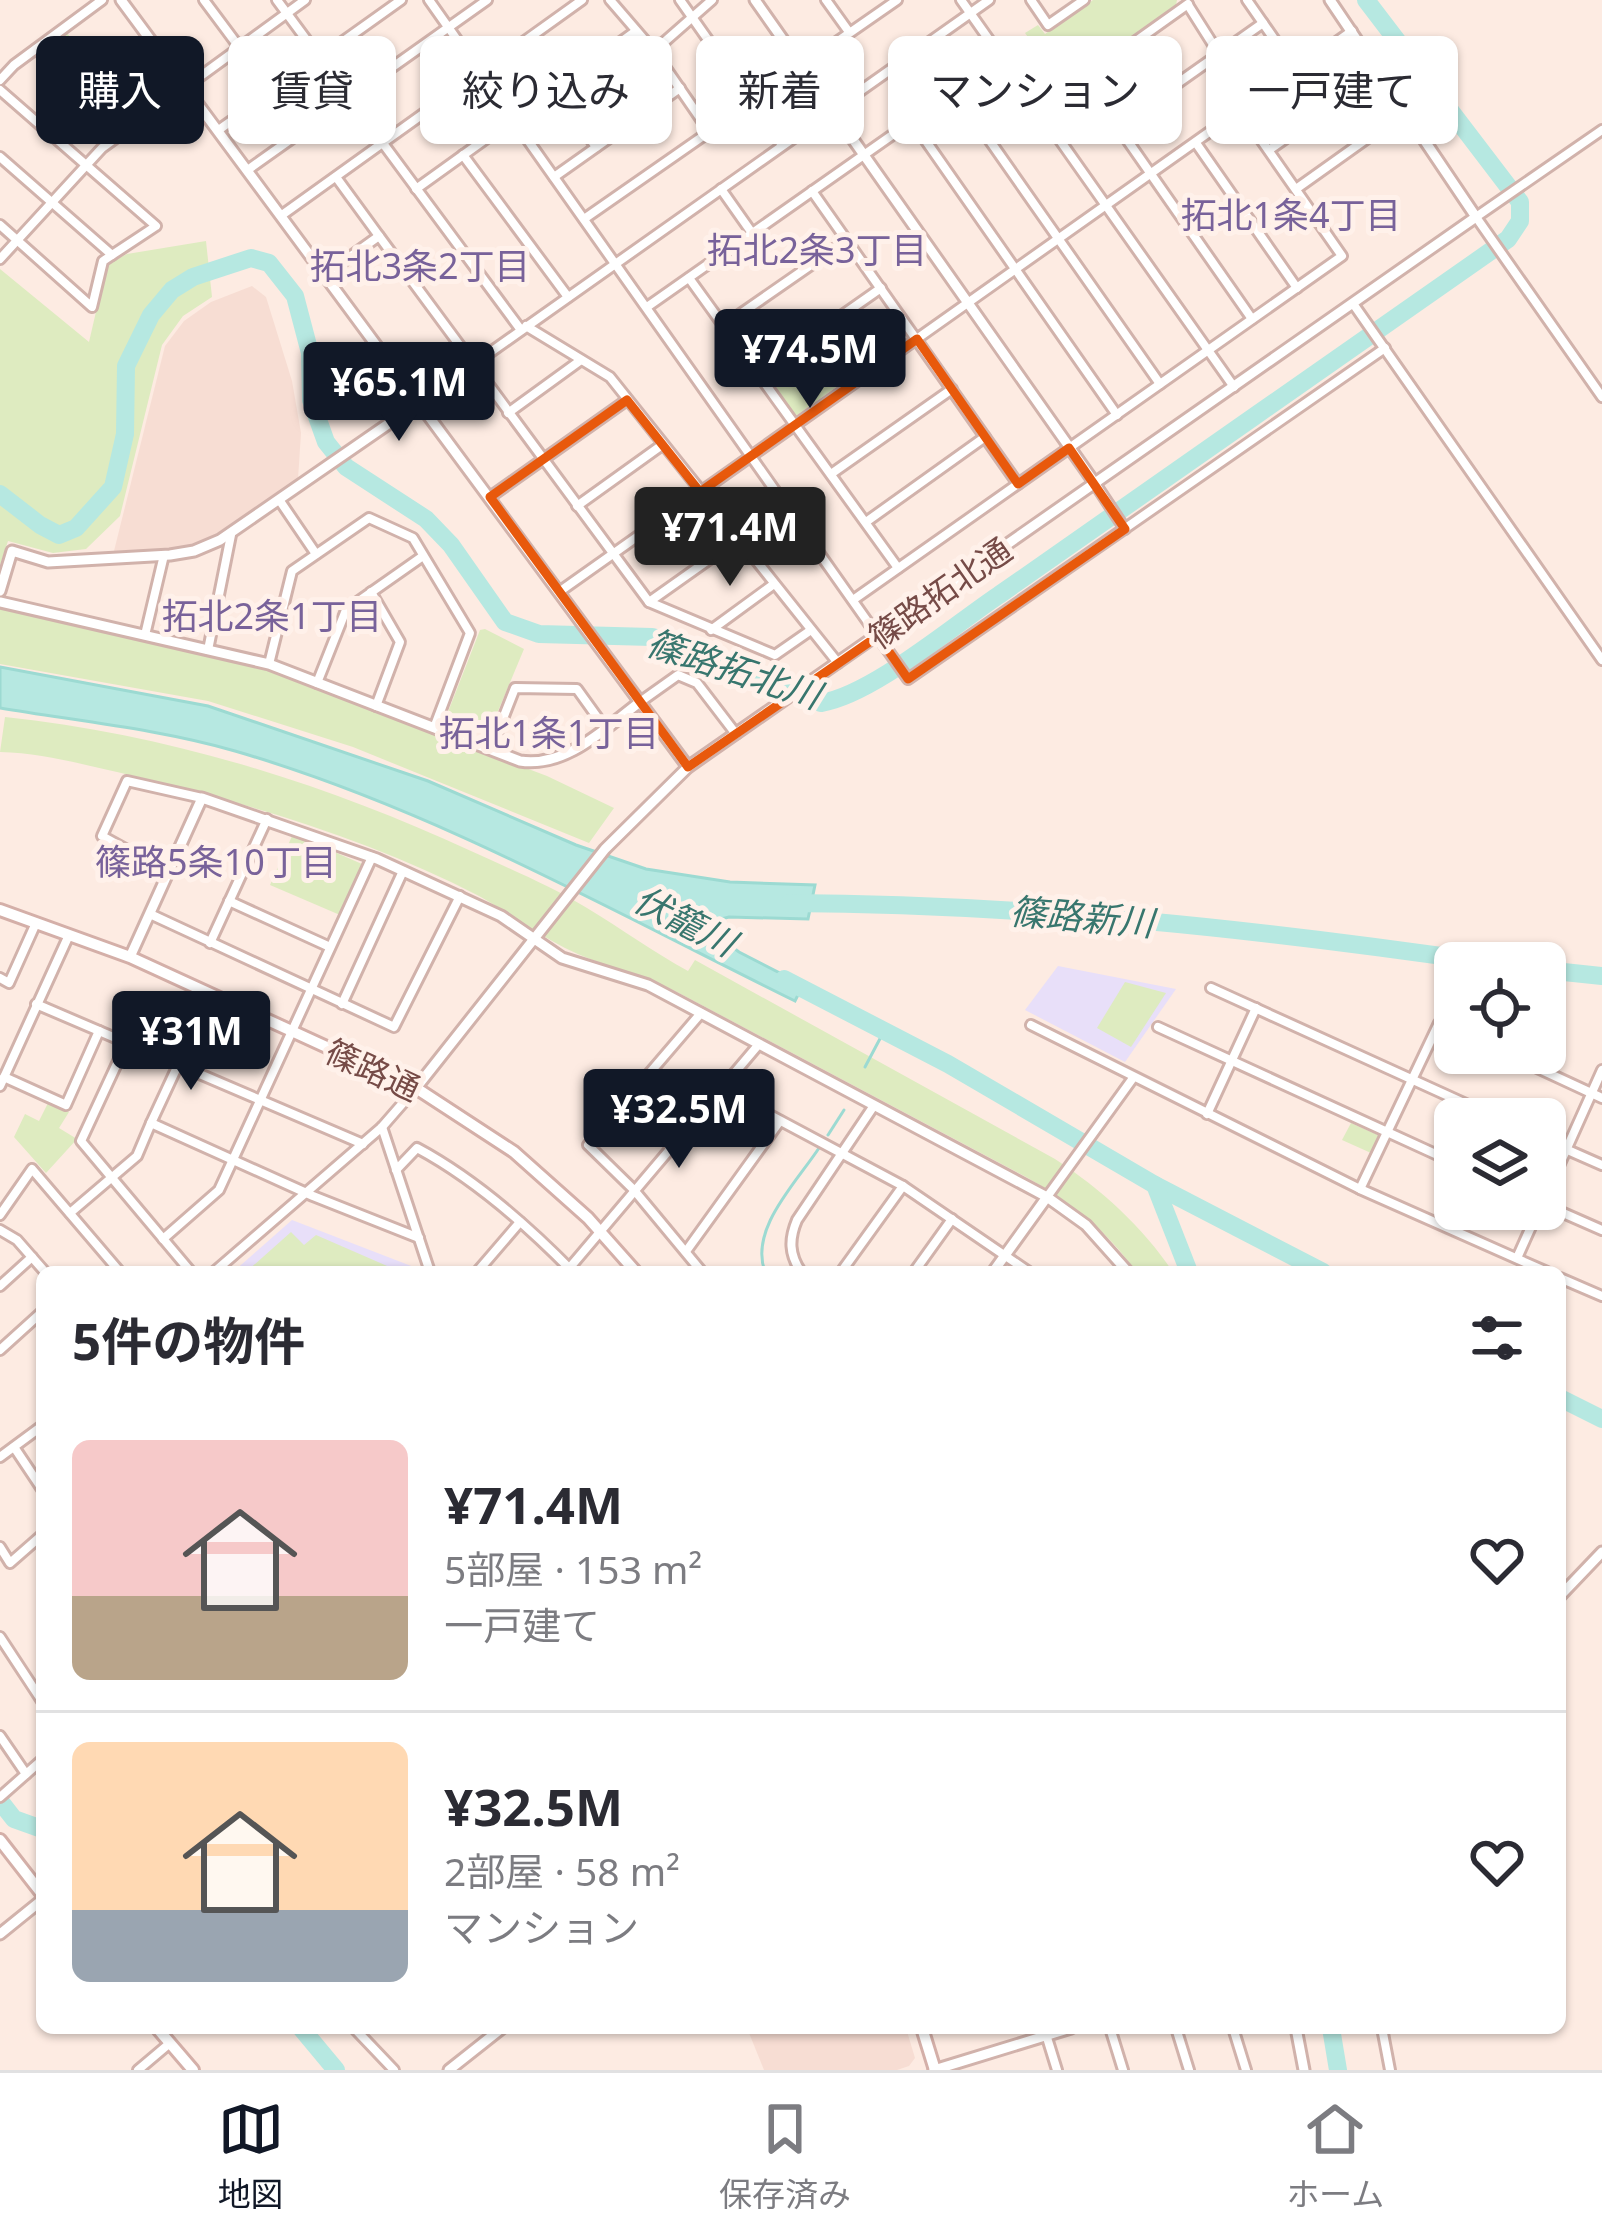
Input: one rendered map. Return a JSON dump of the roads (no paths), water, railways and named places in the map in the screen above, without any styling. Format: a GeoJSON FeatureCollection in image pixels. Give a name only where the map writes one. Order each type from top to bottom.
{"type":"FeatureCollection","features":[{"type":"Feature","properties":{"kind":"main road","name":"篠路通"},"geometry":{"type":"LineString","coordinates":[[0,910],[130,957],[416,1088],[514,1151],[601,1231],[631,1266]]}},
{"type":"Feature","properties":{"kind":"main road"},"geometry":{"type":"LineString","coordinates":[[0,1840],[36,1889]]}},
{"type":"Feature","properties":{"kind":"main road"},"geometry":{"type":"LineString","coordinates":[[162,2034],[193,2070]]}},
{"type":"Feature","properties":{"kind":"main road"},"geometry":{"type":"LineString","coordinates":[[924,2034],[934,2070]]}},
{"type":"Feature","properties":{"kind":"street"},"geometry":{"type":"LineString","coordinates":[[54,36],[102,0]]}},
{"type":"Feature","properties":{"kind":"street"},"geometry":{"type":"LineString","coordinates":[[121,0],[147,36]]}},
{"type":"Feature","properties":{"kind":"street"},"geometry":{"type":"LineString","coordinates":[[204,0],[231,36]]}},
{"type":"Feature","properties":{"kind":"street"},"geometry":{"type":"LineString","coordinates":[[277,0],[304,36]]}},
{"type":"Feature","properties":{"kind":"street"},"geometry":{"type":"LineString","coordinates":[[255,36],[305,0]]}},
{"type":"Feature","properties":{"kind":"street"},"geometry":{"type":"LineString","coordinates":[[351,36],[401,0]]}},
{"type":"Feature","properties":{"kind":"street"},"geometry":{"type":"LineString","coordinates":[[429,0],[454,36]]}},
{"type":"Feature","properties":{"kind":"street"},"geometry":{"type":"LineString","coordinates":[[396,65],[487,0]]}},
{"type":"Feature","properties":{"kind":"street"},"geometry":{"type":"LineString","coordinates":[[532,36],[582,0]]}},
{"type":"Feature","properties":{"kind":"street"},"geometry":{"type":"LineString","coordinates":[[610,0],[640,36]]}},
{"type":"Feature","properties":{"kind":"street"},"geometry":{"type":"LineString","coordinates":[[680,0],[707,36]]}},
{"type":"Feature","properties":{"kind":"street"},"geometry":{"type":"LineString","coordinates":[[671,36],[712,0]]}},
{"type":"Feature","properties":{"kind":"street"},"geometry":{"type":"LineString","coordinates":[[755,0],[781,36]]}},
{"type":"Feature","properties":{"kind":"street"},"geometry":{"type":"LineString","coordinates":[[826,0],[849,32]]}},
{"type":"Feature","properties":{"kind":"street"},"geometry":{"type":"LineString","coordinates":[[961,0],[986,36]]}},
{"type":"Feature","properties":{"kind":"street"},"geometry":{"type":"LineString","coordinates":[[864,88],[989,0]]}},
{"type":"Feature","properties":{"kind":"street"},"geometry":{"type":"LineString","coordinates":[[1031,0],[1048,25],[1084,0]]}},
{"type":"Feature","properties":{"kind":"street"},"geometry":{"type":"LineString","coordinates":[[1247,0],[1272,36]]}},
{"type":"Feature","properties":{"kind":"street"},"geometry":{"type":"LineString","coordinates":[[1330,0],[1355,36]]}},
{"type":"Feature","properties":{"kind":"street"},"geometry":{"type":"LineString","coordinates":[[843,36],[894,1]]}},
{"type":"Feature","properties":{"kind":"street"},"geometry":{"type":"LineString","coordinates":[[1140,36],[1186,2],[1208,36]]}},
{"type":"Feature","properties":{"kind":"street"},"geometry":{"type":"LineString","coordinates":[[1245,36],[1263,23]]}},
{"type":"Feature","properties":{"kind":"street"},"geometry":{"type":"LineString","coordinates":[[629,36],[636,31]]}},
{"type":"Feature","properties":{"kind":"street"},"geometry":{"type":"LineString","coordinates":[[1346,36],[1352,32]]}},
{"type":"Feature","properties":{"kind":"street"},"geometry":{"type":"LineString","coordinates":[[0,80],[36,49]]}},
{"type":"Feature","properties":{"kind":"street"},"geometry":{"type":"LineString","coordinates":[[672,77],[696,112]]}},
{"type":"Feature","properties":{"kind":"street"},"geometry":{"type":"LineString","coordinates":[[672,94],[680,88]]}},
{"type":"Feature","properties":{"kind":"street"},"geometry":{"type":"LineString","coordinates":[[0,90],[156,226],[103,261],[92,307],[0,224]]}},
{"type":"Feature","properties":{"kind":"street"},"geometry":{"type":"LineString","coordinates":[[204,108],[688,767]]}},
{"type":"Feature","properties":{"kind":"street"},"geometry":{"type":"LineString","coordinates":[[220,129],[228,123]]}},
{"type":"Feature","properties":{"kind":"street"},"geometry":{"type":"LineString","coordinates":[[1476,217],[1602,130]]}},
{"type":"Feature","properties":{"kind":"street"},"geometry":{"type":"LineString","coordinates":[[559,592],[1206,136]]}},
{"type":"Feature","properties":{"kind":"street"},"geometry":{"type":"LineString","coordinates":[[647,307],[888,138]]}},
{"type":"Feature","properties":{"kind":"street"},"geometry":{"type":"LineString","coordinates":[[584,219],[696,140]]}},
{"type":"Feature","properties":{"kind":"street"},"geometry":{"type":"LineString","coordinates":[[1196,143],[1297,288]]}},
{"type":"Feature","properties":{"kind":"street"},"geometry":{"type":"LineString","coordinates":[[0,259],[107,144]]}},
{"type":"Feature","properties":{"kind":"street"},"geometry":{"type":"LineString","coordinates":[[249,169],[285,144]]}},
{"type":"Feature","properties":{"kind":"street"},"geometry":{"type":"LineString","coordinates":[[282,215],[382,144]]}},
{"type":"Feature","properties":{"kind":"street"},"geometry":{"type":"LineString","coordinates":[[384,144],[524,328],[610,377],[838,663]]}},
{"type":"Feature","properties":{"kind":"street"},"geometry":{"type":"LineString","coordinates":[[416,189],[479,144]]}},
{"type":"Feature","properties":{"kind":"street"},"geometry":{"type":"LineString","coordinates":[[530,144],[908,680],[1383,345]]}},
{"type":"Feature","properties":{"kind":"street"},"geometry":{"type":"LineString","coordinates":[[554,177],[600,144]]}},
{"type":"Feature","properties":{"kind":"street"},"geometry":{"type":"LineString","coordinates":[[0,591],[12,551],[48,562],[164,555],[194,551],[231,535],[785,144]]}},
{"type":"Feature","properties":{"kind":"street"},"geometry":{"type":"LineString","coordinates":[[856,144],[1123,527]]}},
{"type":"Feature","properties":{"kind":"street"},"geometry":{"type":"LineString","coordinates":[[928,144],[1117,415]]}},
{"type":"Feature","properties":{"kind":"street"},"geometry":{"type":"LineString","coordinates":[[992,144],[1160,384]]}},
{"type":"Feature","properties":{"kind":"street"},"geometry":{"type":"LineString","coordinates":[[1062,144],[1234,388]]}},
{"type":"Feature","properties":{"kind":"street"},"geometry":{"type":"LineString","coordinates":[[1129,144],[1252,319]]}},
{"type":"Feature","properties":{"kind":"street"},"geometry":{"type":"LineString","coordinates":[[853,600],[1342,256],[1265,144]]}},
{"type":"Feature","properties":{"kind":"street"},"geometry":{"type":"LineString","coordinates":[[1269,150],[1278,144]]}},
{"type":"Feature","properties":{"kind":"street"},"geometry":{"type":"LineString","coordinates":[[1296,189],[1358,144]]}},
{"type":"Feature","properties":{"kind":"street"},"geometry":{"type":"LineString","coordinates":[[1429,144],[1602,397]]}},
{"type":"Feature","properties":{"kind":"street"},"geometry":{"type":"LineString","coordinates":[[464,155],[568,297]]}},
{"type":"Feature","properties":{"kind":"street"},"geometry":{"type":"LineString","coordinates":[[0,157],[112,255]]}},
{"type":"Feature","properties":{"kind":"street"},"geometry":{"type":"LineString","coordinates":[[336,177],[649,602],[775,655],[811,630]]}},
{"type":"Feature","properties":{"kind":"street"},"geometry":{"type":"LineString","coordinates":[[721,189],[752,233]]}},
{"type":"Feature","properties":{"kind":"street"},"geometry":{"type":"LineString","coordinates":[[812,191],[1018,484]]}},
{"type":"Feature","properties":{"kind":"street","name":"篠路拓北通"},"geometry":{"type":"LineString","coordinates":[[416,1088],[624,829],[688,767],[1476,217]]}},
{"type":"Feature","properties":{"kind":"street"},"geometry":{"type":"LineString","coordinates":[[326,274],[379,236]]}},
{"type":"Feature","properties":{"kind":"street"},"geometry":{"type":"LineString","coordinates":[[723,326],[847,240]]}},
{"type":"Feature","properties":{"kind":"street"},"geometry":{"type":"LineString","coordinates":[[688,278],[898,568]]}},
{"type":"Feature","properties":{"kind":"street"},"geometry":{"type":"LineString","coordinates":[[757,375],[881,288]]}},
{"type":"Feature","properties":{"kind":"street"},"geometry":{"type":"LineString","coordinates":[[1354,304],[1602,660]]}},
{"type":"Feature","properties":{"kind":"street"},"geometry":{"type":"LineString","coordinates":[[508,413],[580,360]]}},
{"type":"Feature","properties":{"kind":"street"},"geometry":{"type":"LineString","coordinates":[[831,474],[952,389]]}},
{"type":"Feature","properties":{"kind":"street"},"geometry":{"type":"LineString","coordinates":[[490,497],[627,400]]}},
{"type":"Feature","properties":{"kind":"street"},"geometry":{"type":"LineString","coordinates":[[866,522],[985,437]]}},
{"type":"Feature","properties":{"kind":"street"},"geometry":{"type":"LineString","coordinates":[[578,506],[662,446]]}},
{"type":"Feature","properties":{"kind":"street"},"geometry":{"type":"LineString","coordinates":[[280,501],[316,554]]}},
{"type":"Feature","properties":{"kind":"street"},"geometry":{"type":"LineString","coordinates":[[269,664],[292,572],[369,518],[413,538],[470,633],[434,728]]}},
{"type":"Feature","properties":{"kind":"street"},"geometry":{"type":"LineString","coordinates":[[208,650],[231,535]]}},
{"type":"Feature","properties":{"kind":"street"},"geometry":{"type":"LineString","coordinates":[[649,602],[738,539]]}},
{"type":"Feature","properties":{"kind":"street"},"geometry":{"type":"LineString","coordinates":[[145,635],[164,555]]}},
{"type":"Feature","properties":{"kind":"street"},"geometry":{"type":"LineString","coordinates":[[317,683],[346,610],[424,556]]}},
{"type":"Feature","properties":{"kind":"street"},"geometry":{"type":"LineString","coordinates":[[711,630],[774,584]]}},
{"type":"Feature","properties":{"kind":"street"},"geometry":{"type":"LineString","coordinates":[[371,592],[400,642],[376,706]]}},
{"type":"Feature","properties":{"kind":"street"},"geometry":{"type":"LineString","coordinates":[[0,602],[269,664],[490,749],[542,764],[560,758],[678,675],[697,683],[736,734]]}},
{"type":"Feature","properties":{"kind":"street"},"geometry":{"type":"LineString","coordinates":[[490,749],[515,688],[577,689],[605,728]]}},
{"type":"Feature","properties":{"kind":"street"},"geometry":{"type":"LineString","coordinates":[[167,872],[101,836],[127,781],[267,818],[372,857],[460,896],[562,958],[648,985],[1047,1197],[1086,1225],[1123,1266]]}},
{"type":"Feature","properties":{"kind":"street"},"geometry":{"type":"LineString","coordinates":[[130,957],[202,798]]}},
{"type":"Feature","properties":{"kind":"street"},"geometry":{"type":"LineString","coordinates":[[210,943],[267,818]]}},
{"type":"Feature","properties":{"kind":"street"},"geometry":{"type":"LineString","coordinates":[[163,1239],[219,1190],[372,857]]}},
{"type":"Feature","properties":{"kind":"street"},"geometry":{"type":"LineString","coordinates":[[342,1004],[403,871]]}},
{"type":"Feature","properties":{"kind":"street"},"geometry":{"type":"LineString","coordinates":[[150,914],[394,1028],[460,896]]}},
{"type":"Feature","properties":{"kind":"street"},"geometry":{"type":"LineString","coordinates":[[229,901],[330,947]]}},
{"type":"Feature","properties":{"kind":"street"},"geometry":{"type":"LineString","coordinates":[[0,978],[9,982],[36,922]]}},
{"type":"Feature","properties":{"kind":"street"},"geometry":{"type":"LineString","coordinates":[[70,932],[2,1082],[66,1105],[99,1030]]}},
{"type":"Feature","properties":{"kind":"street"},"geometry":{"type":"LineString","coordinates":[[1211,988],[1452,1098]]}},
{"type":"Feature","properties":{"kind":"street"},"geometry":{"type":"LineString","coordinates":[[70,1213],[137,1156],[211,994]]}},
{"type":"Feature","properties":{"kind":"street"},"geometry":{"type":"LineString","coordinates":[[36,1004],[363,1144]]}},
{"type":"Feature","properties":{"kind":"street"},"geometry":{"type":"LineString","coordinates":[[1207,1114],[1256,1008]]}},
{"type":"Feature","properties":{"kind":"street"},"geometry":{"type":"LineString","coordinates":[[698,1266],[588,1144],[701,1013]]}},
{"type":"Feature","properties":{"kind":"street"},"geometry":{"type":"LineString","coordinates":[[1031,1025],[1360,1189],[1534,1266]]}},
{"type":"Feature","properties":{"kind":"street"},"geometry":{"type":"LineString","coordinates":[[1157,1028],[1434,1153]]}},
{"type":"Feature","properties":{"kind":"street"},"geometry":{"type":"LineString","coordinates":[[1360,1189],[1434,1034]]}},
{"type":"Feature","properties":{"kind":"street"},"geometry":{"type":"LineString","coordinates":[[127,1042],[81,1141],[186,1266]]}},
{"type":"Feature","properties":{"kind":"street"},"geometry":{"type":"LineString","coordinates":[[574,1266],[759,1044]]}},
{"type":"Feature","properties":{"kind":"street"},"geometry":{"type":"LineString","coordinates":[[1602,1070],[1567,1150],[1602,1165]]}},
{"type":"Feature","properties":{"kind":"street"},"geometry":{"type":"LineString","coordinates":[[1550,1074],[1602,1098]]}},
{"type":"Feature","properties":{"kind":"street"},"geometry":{"type":"LineString","coordinates":[[997,1266],[1132,1078]]}},
{"type":"Feature","properties":{"kind":"street"},"geometry":{"type":"LineString","coordinates":[[221,1266],[363,1144],[416,1088]]}},
{"type":"Feature","properties":{"kind":"street"},"geometry":{"type":"LineString","coordinates":[[721,1089],[903,1186],[1022,1266]]}},
{"type":"Feature","properties":{"kind":"street"},"geometry":{"type":"LineString","coordinates":[[797,1266],[790,1236],[797,1220],[873,1107]]}},
{"type":"Feature","properties":{"kind":"street"},"geometry":{"type":"LineString","coordinates":[[687,1250],[780,1121]]}},
{"type":"Feature","properties":{"kind":"street"},"geometry":{"type":"LineString","coordinates":[[151,1124],[418,1238]]}},
{"type":"Feature","properties":{"kind":"street"},"geometry":{"type":"LineString","coordinates":[[382,1126],[428,1266]]}},
{"type":"Feature","properties":{"kind":"street"},"geometry":{"type":"LineString","coordinates":[[396,1170],[417,1148],[520,1222],[565,1266]]}},
{"type":"Feature","properties":{"kind":"street"},"geometry":{"type":"LineString","coordinates":[[0,1215],[32,1169],[115,1266]]}},
{"type":"Feature","properties":{"kind":"street"},"geometry":{"type":"LineString","coordinates":[[845,1266],[903,1186]]}},
{"type":"Feature","properties":{"kind":"street"},"geometry":{"type":"LineString","coordinates":[[1566,1214],[1602,1230]]}},
{"type":"Feature","properties":{"kind":"street"},"geometry":{"type":"LineString","coordinates":[[918,1266],[952,1219]]}},
{"type":"Feature","properties":{"kind":"street"},"geometry":{"type":"LineString","coordinates":[[482,1266],[520,1222]]}},
{"type":"Feature","properties":{"kind":"street"},"geometry":{"type":"LineString","coordinates":[[0,1230],[17,1240],[40,1266]]}},
{"type":"Feature","properties":{"kind":"street"},"geometry":{"type":"LineString","coordinates":[[1517,1258],[1530,1230]]}},
{"type":"Feature","properties":{"kind":"street"},"geometry":{"type":"LineString","coordinates":[[0,1286],[32,1257]]}},
{"type":"Feature","properties":{"kind":"street"},"geometry":{"type":"LineString","coordinates":[[1566,1281],[1602,1296]]}},
{"type":"Feature","properties":{"kind":"street"},"geometry":{"type":"LineString","coordinates":[[0,1350],[36,1317]]}},
{"type":"Feature","properties":{"kind":"street"},"geometry":{"type":"LineString","coordinates":[[0,1457],[36,1430]]}},
{"type":"Feature","properties":{"kind":"street"},"geometry":{"type":"LineString","coordinates":[[14,1447],[36,1481]]}},
{"type":"Feature","properties":{"kind":"street"},"geometry":{"type":"LineString","coordinates":[[0,1546],[10,1563],[36,1540]]}},
{"type":"Feature","properties":{"kind":"street"},"geometry":{"type":"LineString","coordinates":[[1566,1590],[1602,1552]]}},
{"type":"Feature","properties":{"kind":"street"},"geometry":{"type":"LineString","coordinates":[[0,1637],[36,1692]]}},
{"type":"Feature","properties":{"kind":"street"},"geometry":{"type":"LineString","coordinates":[[0,1736],[26,1774]]}},
{"type":"Feature","properties":{"kind":"street"},"geometry":{"type":"LineString","coordinates":[[2,1796],[36,1765]]}},
{"type":"Feature","properties":{"kind":"street"},"geometry":{"type":"LineString","coordinates":[[0,1934],[36,1902]]}},
{"type":"Feature","properties":{"kind":"street"},"geometry":{"type":"LineString","coordinates":[[360,2034],[394,2070]]}},
{"type":"Feature","properties":{"kind":"street"},"geometry":{"type":"LineString","coordinates":[[448,2070],[494,2034]]}},
{"type":"Feature","properties":{"kind":"street"},"geometry":{"type":"LineString","coordinates":[[934,2070],[1039,2034]]}},
{"type":"Feature","properties":{"kind":"street"},"geometry":{"type":"LineString","coordinates":[[1046,2034],[1058,2070]]}},
{"type":"Feature","properties":{"kind":"street"},"geometry":{"type":"LineString","coordinates":[[1112,2034],[1123,2070]]}},
{"type":"Feature","properties":{"kind":"street"},"geometry":{"type":"LineString","coordinates":[[1178,2034],[1189,2070]]}},
{"type":"Feature","properties":{"kind":"street"},"geometry":{"type":"LineString","coordinates":[[1235,2034],[1246,2070]]}},
{"type":"Feature","properties":{"kind":"street"},"geometry":{"type":"LineString","coordinates":[[1297,2034],[1304,2070]]}},
{"type":"Feature","properties":{"kind":"street"},"geometry":{"type":"LineString","coordinates":[[1383,2034],[1390,2070]]}},
{"type":"Feature","properties":{"kind":"street"},"geometry":{"type":"LineString","coordinates":[[138,2070],[170,2044]]}},
{"type":"Feature","properties":{"kind":"water"},"geometry":{"type":"Polygon","coordinates":[[[0,667],[208,706],[428,781],[576,845],[646,869],[730,882],[815,885],[808,919],[729,917],[717,920],[712,932],[739,952],[803,985],[795,1001],[450,831],[308,774],[177,737],[0,708],[0,667]]]}},
{"type":"Feature","properties":{"kind":"waterway","name":"篠路拓北川"},"geometry":{"type":"LineString","coordinates":[[0,494],[59,535],[76,528],[113,487],[125,434],[126,366],[151,315],[172,290],[193,277],[251,258],[269,263],[295,296],[310,353],[311,400],[326,442],[346,467],[426,519],[451,545],[505,622],[539,634],[652,637],[702,650],[821,703],[841,697],[912,657],[1508,239],[1520,221],[1520,202],[1366,0]]}},
{"type":"Feature","properties":{"kind":"waterway","name":"篠路新川"},"geometry":{"type":"LineString","coordinates":[[789,903],[965,908],[1141,921],[1434,955]]}},
{"type":"Feature","properties":{"kind":"waterway","name":"篠路新川"},"geometry":{"type":"LineString","coordinates":[[1566,972],[1602,976]]}},
{"type":"Feature","properties":{"kind":"waterway","name":"伏籠川"},"geometry":{"type":"LineString","coordinates":[[784,979],[948,1064],[1155,1185],[1311,1266]]}},
{"type":"Feature","properties":{"kind":"waterway"},"geometry":{"type":"LineString","coordinates":[[865,1067],[883,1033]]}},
{"type":"Feature","properties":{"kind":"waterway"},"geometry":{"type":"LineString","coordinates":[[828,1135],[844,1110]]}},
{"type":"Feature","properties":{"kind":"waterway"},"geometry":{"type":"LineString","coordinates":[[764,1266],[763,1239],[769,1223],[819,1148]]}},
{"type":"Feature","properties":{"kind":"waterway"},"geometry":{"type":"LineString","coordinates":[[1155,1185],[1187,1266]]}},
{"type":"Feature","properties":{"kind":"waterway","name":"伏籠川"},"geometry":{"type":"LineString","coordinates":[[1566,1401],[1602,1419]]}},
{"type":"Feature","properties":{"kind":"waterway"},"geometry":{"type":"LineString","coordinates":[[0,1801],[14,1819],[36,1827]]}},
{"type":"Feature","properties":{"kind":"waterway"},"geometry":{"type":"LineString","coordinates":[[306,2034],[336,2070]]}},
{"type":"Feature","properties":{"kind":"waterway"},"geometry":{"type":"LineString","coordinates":[[1332,2034],[1338,2070]]}},
{"type":"Feature","properties":{"kind":"district","name":"拓北1条4丁目"},"geometry":{"type":"Point","coordinates":[1291,215]}},
{"type":"Feature","properties":{"kind":"district","name":"拓北2条3丁目"},"geometry":{"type":"Point","coordinates":[817,250]}},
{"type":"Feature","properties":{"kind":"district","name":"拓北3条2丁目"},"geometry":{"type":"Point","coordinates":[420,266]}},
{"type":"Feature","properties":{"kind":"district","name":"拓北2条1丁目"},"geometry":{"type":"Point","coordinates":[272,616]}},
{"type":"Feature","properties":{"kind":"district","name":"拓北1条1丁目"},"geometry":{"type":"Point","coordinates":[549,733]}},
{"type":"Feature","properties":{"kind":"district","name":"篠路5条10丁目"},"geometry":{"type":"Point","coordinates":[216,862]}}]}
